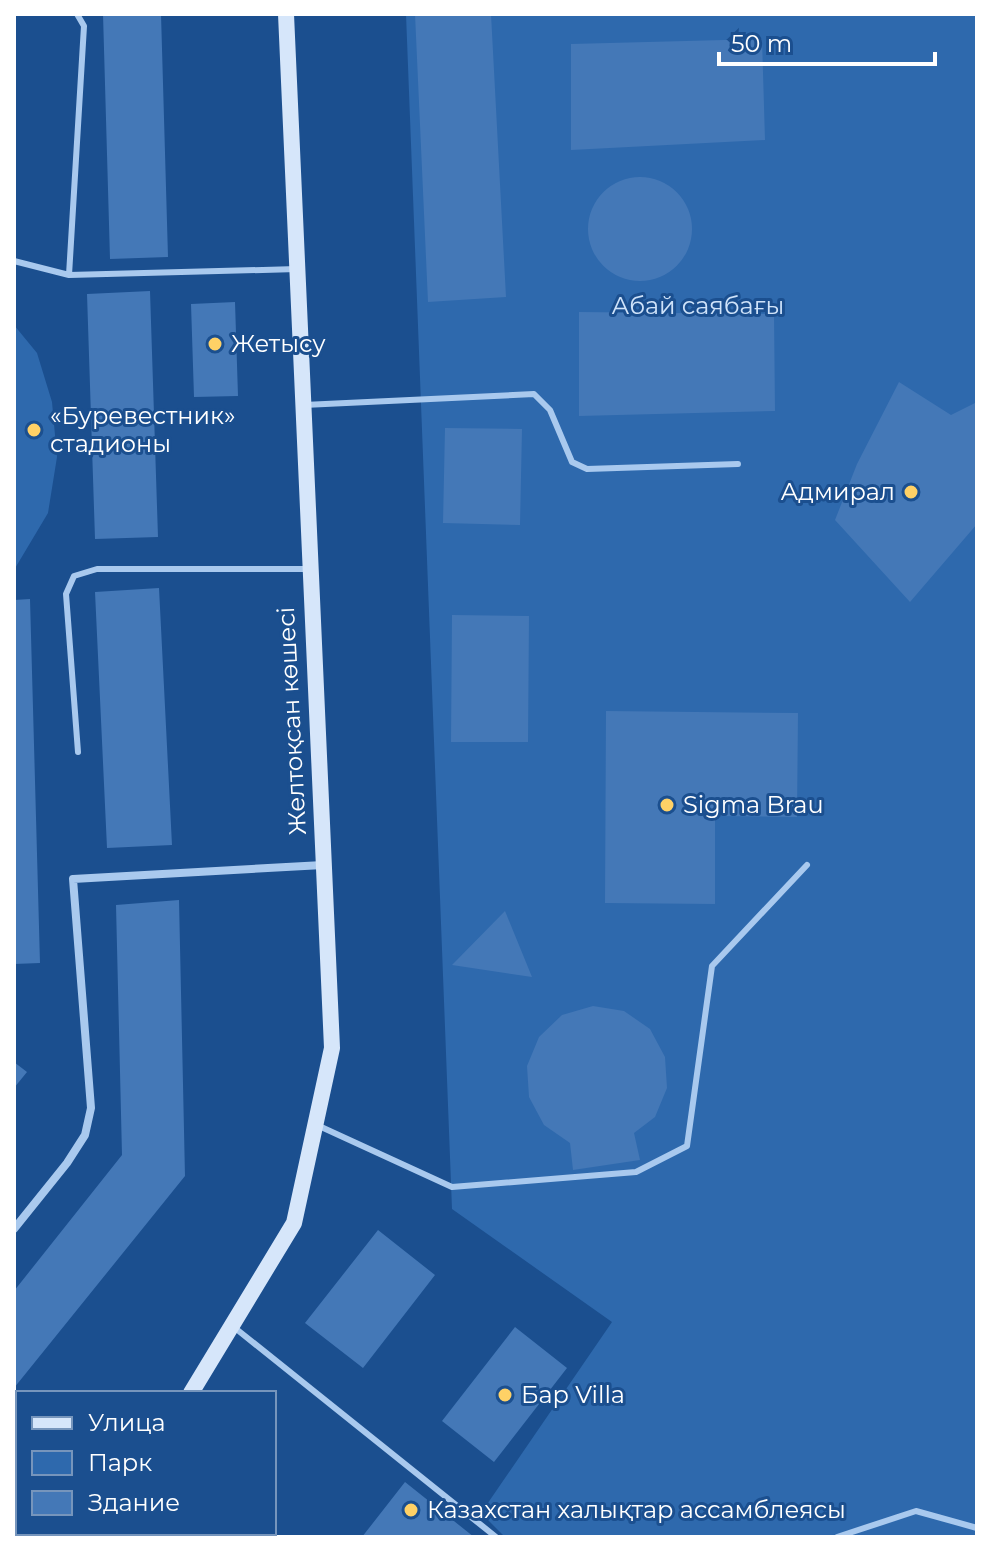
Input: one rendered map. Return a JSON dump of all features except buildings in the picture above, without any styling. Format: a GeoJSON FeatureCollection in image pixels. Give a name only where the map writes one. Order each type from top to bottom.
{"type":"FeatureCollection","features":[{"type":"Feature","properties":{"kind":"main road","name":"Желтоқсан көшесі"},"geometry":{"type":"LineString","coordinates":[[192,1391],[294,1223],[332,1048],[286,14]]}},
{"type":"Feature","properties":{"kind":"street"},"geometry":{"type":"LineString","coordinates":[[14,1229],[67,1163],[85,1135],[91,1108],[73,879],[323,865]]}},
{"type":"Feature","properties":{"kind":"lane"},"geometry":{"type":"LineString","coordinates":[[69,275],[84,26],[77,14]]}},
{"type":"Feature","properties":{"kind":"lane"},"geometry":{"type":"LineString","coordinates":[[14,261],[69,275],[297,269]]}},
{"type":"Feature","properties":{"kind":"lane"},"geometry":{"type":"LineString","coordinates":[[303,405],[534,394],[550,410],[572,462],[587,469],[738,464]]}},
{"type":"Feature","properties":{"kind":"lane"},"geometry":{"type":"LineString","coordinates":[[78,752],[66,594],[74,576],[97,569],[310,569]]}},
{"type":"Feature","properties":{"kind":"lane"},"geometry":{"type":"LineString","coordinates":[[315,1124],[452,1187],[636,1172],[687,1146],[712,966],[807,865]]}},
{"type":"Feature","properties":{"kind":"lane"},"geometry":{"type":"LineString","coordinates":[[232,1326],[496,1537]]}},
{"type":"Feature","properties":{"kind":"lane"},"geometry":{"type":"LineString","coordinates":[[837,1537],[916,1511],[977,1528]]}},
{"type":"Feature","properties":{"kind":"green space","name":"Абай саябағы"},"geometry":{"type":"Polygon","coordinates":[[[406,14],[977,14],[977,1537],[505,1537],[481,1513],[612,1322],[452,1209],[406,14]]]}},
{"type":"Feature","properties":{"kind":"green space","name":"«Буревестник» стадионы"},"geometry":{"type":"Polygon","coordinates":[[[14,325],[37,353],[52,402],[57,457],[48,513],[14,570],[14,325]]]}},
{"type":"Feature","properties":{"kind":"place","name":"Жетысу"},"geometry":{"type":"Point","coordinates":[215,344]}},
{"type":"Feature","properties":{"kind":"place","name":"«Буревестник» стадионы"},"geometry":{"type":"Point","coordinates":[34,430]}},
{"type":"Feature","properties":{"kind":"place","name":"Адмирал"},"geometry":{"type":"Point","coordinates":[911,492]}},
{"type":"Feature","properties":{"kind":"place","name":"Sigma Brau"},"geometry":{"type":"Point","coordinates":[667,805]}},
{"type":"Feature","properties":{"kind":"place","name":"Бар Villa"},"geometry":{"type":"Point","coordinates":[505,1395]}},
{"type":"Feature","properties":{"kind":"place","name":"Казахстан халықтар ассамблеясы"},"geometry":{"type":"Point","coordinates":[411,1510]}}]}
